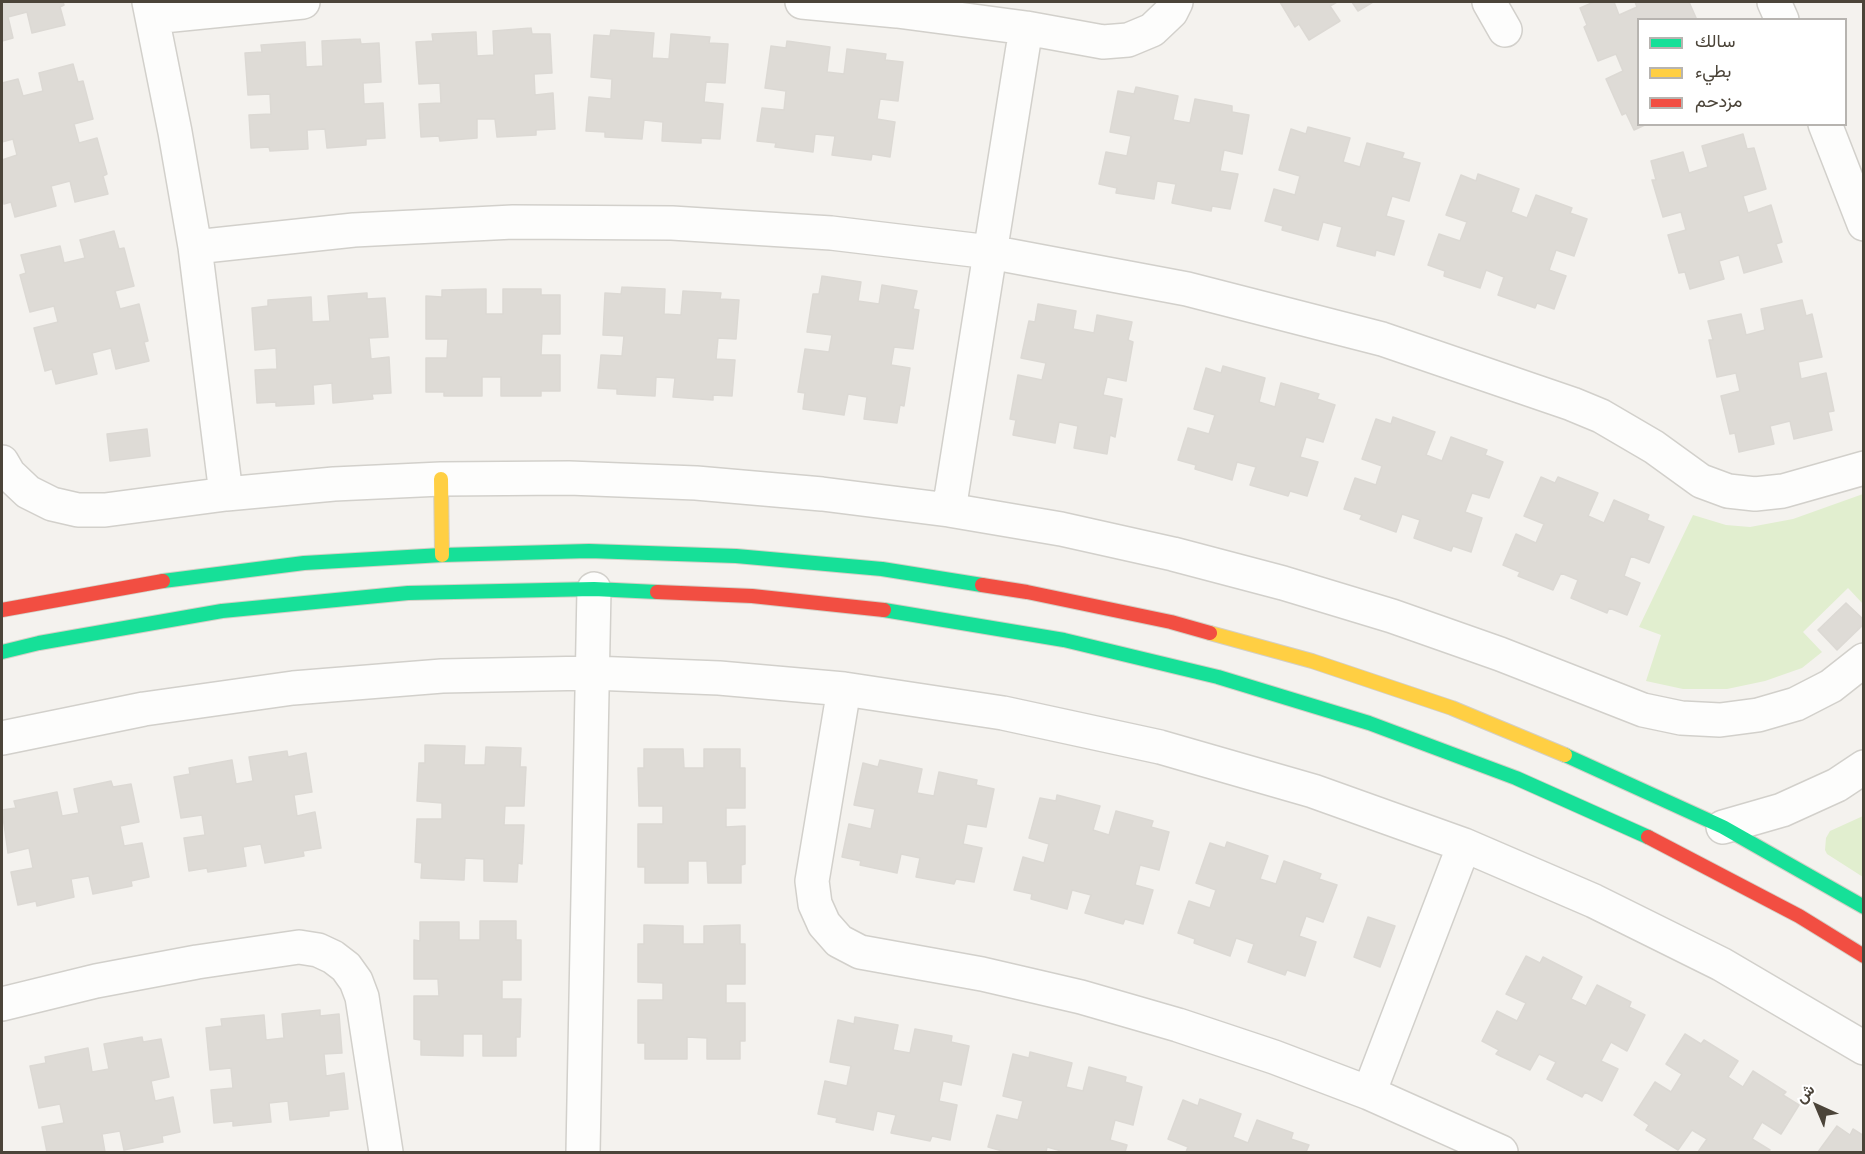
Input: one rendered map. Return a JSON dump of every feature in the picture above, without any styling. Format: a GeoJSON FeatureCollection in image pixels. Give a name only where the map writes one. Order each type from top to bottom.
{"type":"FeatureCollection","features":[{"type":"Feature","properties":{"kind":"street"},"geometry":{"type":"LineString","coordinates":[[226,494],[195,247],[151,9],[303,2]]}},
{"type":"Feature","properties":{"kind":"street"},"geometry":{"type":"LineString","coordinates":[[802,2],[897,11],[1026,28],[1103,42],[1128,40],[1152,30],[1171,12],[1176,2]]}},
{"type":"Feature","properties":{"kind":"street"},"geometry":{"type":"LineString","coordinates":[[1489,2],[1505,30]]}},
{"type":"Feature","properties":{"kind":"street"},"geometry":{"type":"LineString","coordinates":[[1774,2],[1781,18]]}},
{"type":"Feature","properties":{"kind":"street"},"geometry":{"type":"LineString","coordinates":[[949,510],[1026,28]]}},
{"type":"Feature","properties":{"kind":"street"},"geometry":{"type":"LineString","coordinates":[[1826,126],[1863,224]]}},
{"type":"Feature","properties":{"kind":"street"},"geometry":{"type":"LineString","coordinates":[[195,247],[354,230],[513,222],[672,223],[831,233],[990,252],[1187,289],[1382,339],[1572,404],[1600,416],[1654,447],[1701,481],[1728,491],[1755,494],[1783,491],[1863,468]]}},
{"type":"Feature","properties":{"kind":"street"},"geometry":{"type":"LineString","coordinates":[[2,462],[9,474],[28,492],[52,504],[78,510],[105,510],[226,494],[334,484],[441,479],[569,478],[696,483],[822,494],[949,510],[1084,534],[1173,554],[1283,583],[1436,631],[1643,710],[1681,718],[1730,719],[1758,715],[1796,704],[1831,686],[1863,660]]}},
{"type":"Feature","properties":{"kind":"street"},"geometry":{"type":"LineString","coordinates":[[441,479],[442,555]]}},
{"type":"Feature","properties":{"kind":"street"},"geometry":{"type":"LineString","coordinates":[[2,610],[166,580],[281,566],[442,555],[589,551],[759,558],[882,569],[994,586],[1160,620],[1312,661],[1452,708],[1587,764],[1723,827],[1863,907]]}},
{"type":"Feature","properties":{"kind":"street"},"geometry":{"type":"LineString","coordinates":[[2,652],[39,643],[222,611],[408,593],[594,589],[752,596],[909,613],[1064,640],[1218,677],[1369,723],[1516,778],[1660,843],[1799,916],[1863,956]]}},
{"type":"Feature","properties":{"kind":"street"},"geometry":{"type":"LineString","coordinates":[[583,1152],[594,589]]}},
{"type":"Feature","properties":{"kind":"street"},"geometry":{"type":"LineString","coordinates":[[11,590],[30,604]]}},
{"type":"Feature","properties":{"kind":"street"},"geometry":{"type":"LineString","coordinates":[[2,738],[144,709],[293,688],[442,676],[592,673],[718,678],[844,689],[1003,713],[1160,747],[1313,791],[1464,845],[1594,901],[1720,964],[1863,1048]]}},
{"type":"Feature","properties":{"kind":"street"},"geometry":{"type":"LineString","coordinates":[[844,689],[813,881],[815,903],[819,914],[824,924],[840,941],[860,952],[982,974],[1102,1003],[1178,1025],[1274,1057],[1369,1093],[1501,1152]]}},
{"type":"Feature","properties":{"kind":"street"},"geometry":{"type":"LineString","coordinates":[[1723,827],[1782,810],[1837,784],[1863,767]]}},
{"type":"Feature","properties":{"kind":"street"},"geometry":{"type":"LineString","coordinates":[[1369,1093],[1464,845]]}},
{"type":"Feature","properties":{"kind":"street"},"geometry":{"type":"LineString","coordinates":[[2,1004],[96,981],[197,962],[299,947],[318,950],[333,957],[346,967],[356,981],[362,997],[386,1152]]}},
{"type":"Feature","properties":{"kind":"green space"},"geometry":{"type":"Polygon","coordinates":[[[1863,494],[1863,604],[1848,588],[1803,632],[1822,652],[1802,668],[1765,681],[1727,689],[1683,689],[1646,681],[1661,635],[1639,627],[1693,515],[1726,525],[1750,527],[1793,519],[1863,494]]]}},
{"type":"Feature","properties":{"kind":"green space"},"geometry":{"type":"Polygon","coordinates":[[[1863,816],[1863,877],[1827,854],[1825,850],[1826,838],[1830,831],[1863,816]]]}},
{"type":"Feature","properties":{"kind":"building"},"geometry":{"type":"Polygon","coordinates":[[[2,2],[63,2],[64,5],[60,7],[65,25],[32,33],[27,12],[8,17],[13,38],[2,41],[2,2]]]}},
{"type":"Feature","properties":{"kind":"building"},"geometry":{"type":"Polygon","coordinates":[[[1280,2],[1337,2],[1330,6],[1340,21],[1309,40],[1299,24],[1295,27],[1280,2]]]}},
{"type":"Feature","properties":{"kind":"building"},"geometry":{"type":"Polygon","coordinates":[[[1352,2],[1373,2],[1358,11],[1352,2]]]}},
{"type":"Feature","properties":{"kind":"building"},"geometry":{"type":"Polygon","coordinates":[[[1594,2],[1614,2],[1619,15],[1637,7],[1635,2],[1689,2],[1696,18],[1637,18],[1637,126],[1643,126],[1634,130],[1626,113],[1622,115],[1606,79],[1623,71],[1616,54],[1598,61],[1584,27],[1587,25],[1580,8],[1594,2]]]}},
{"type":"Feature","properties":{"kind":"building"},"geometry":{"type":"Polygon","coordinates":[[[531,28],[532,34],[550,34],[552,73],[534,74],[535,95],[553,93],[555,129],[536,130],[536,135],[497,137],[495,119],[477,119],[477,138],[440,141],[439,136],[421,137],[419,104],[441,103],[440,83],[419,84],[416,42],[433,41],[432,34],[476,32],[477,56],[494,55],[493,31],[531,28]]]}},
{"type":"Feature","properties":{"kind":"building"},"geometry":{"type":"Polygon","coordinates":[[[611,30],[654,33],[652,58],[669,59],[671,34],[710,37],[709,43],[728,44],[725,83],[706,82],[704,102],[723,104],[720,139],[701,138],[701,143],[662,141],[663,122],[644,120],[642,139],[605,137],[605,132],[586,131],[589,97],[611,99],[612,79],[591,77],[594,35],[610,36],[611,30]]]}},
{"type":"Feature","properties":{"kind":"building"},"geometry":{"type":"Polygon","coordinates":[[[360,39],[361,44],[379,43],[381,82],[363,83],[364,104],[383,103],[385,138],[366,139],[366,145],[327,148],[325,129],[307,130],[308,149],[270,151],[269,147],[251,148],[249,115],[271,114],[270,94],[248,95],[245,53],[262,52],[261,45],[305,42],[306,67],[323,66],[322,41],[360,39]]]}},
{"type":"Feature","properties":{"kind":"building"},"geometry":{"type":"Polygon","coordinates":[[[787,41],[830,47],[827,72],[844,74],[847,49],[886,54],[885,60],[903,62],[898,101],[880,99],[877,119],[895,122],[890,157],[872,154],[871,160],[832,155],[835,136],[815,134],[813,152],[775,147],[776,143],[757,141],[762,108],[784,110],[786,91],[765,88],[771,46],[786,48],[787,41]]]}},
{"type":"Feature","properties":{"kind":"building"},"geometry":{"type":"Polygon","coordinates":[[[73,64],[78,82],[83,81],[93,119],[74,124],[79,143],[97,138],[107,174],[103,176],[108,194],[75,202],[70,181],[51,186],[56,206],[15,217],[11,202],[4,204],[2,194],[2,160],[17,155],[13,139],[2,142],[2,83],[18,79],[23,96],[43,91],[39,73],[73,64]]]}},
{"type":"Feature","properties":{"kind":"building"},"geometry":{"type":"Polygon","coordinates":[[[1136,87],[1178,96],[1173,120],[1190,123],[1195,99],[1232,106],[1232,112],[1249,115],[1242,154],[1224,150],[1220,171],[1238,174],[1230,209],[1212,206],[1211,211],[1172,203],[1176,184],[1157,181],[1154,199],[1116,193],[1117,188],[1099,184],[1106,152],[1127,156],[1131,136],[1110,132],[1118,91],[1134,94],[1136,87]]]}},
{"type":"Feature","properties":{"kind":"building"},"geometry":{"type":"Polygon","coordinates":[[[1308,127],[1350,138],[1343,162],[1360,167],[1367,143],[1404,153],[1402,158],[1420,163],[1409,201],[1392,196],[1386,216],[1404,221],[1394,255],[1376,250],[1375,256],[1337,246],[1342,227],[1323,222],[1318,240],[1282,230],[1283,226],[1265,221],[1274,189],[1295,195],[1300,176],[1279,170],[1291,129],[1306,134],[1308,127]]]}},
{"type":"Feature","properties":{"kind":"building"},"geometry":{"type":"Polygon","coordinates":[[[1743,134],[1747,149],[1754,148],[1766,189],[1743,196],[1748,213],[1771,205],[1782,242],[1776,244],[1782,262],[1744,273],[1739,255],[1719,261],[1724,279],[1690,289],[1685,272],[1679,273],[1668,235],[1686,230],[1681,212],[1663,217],[1652,180],[1656,180],[1651,161],[1683,152],[1689,173],[1708,167],[1702,146],[1743,134]]]}},
{"type":"Feature","properties":{"kind":"building"},"geometry":{"type":"Polygon","coordinates":[[[1478,174],[1519,189],[1511,212],[1527,218],[1536,195],[1572,208],[1570,213],[1587,219],[1574,256],[1556,250],[1549,270],[1566,276],[1554,309],[1537,303],[1535,308],[1498,295],[1504,277],[1486,270],[1480,288],[1444,276],[1445,271],[1428,265],[1439,234],[1460,241],[1467,222],[1446,215],[1461,175],[1476,181],[1478,174]]]}},
{"type":"Feature","properties":{"kind":"building"},"geometry":{"type":"Polygon","coordinates":[[[114,231],[119,249],[124,248],[134,286],[115,291],[120,309],[139,304],[148,341],[144,342],[149,361],[116,369],[111,348],[92,353],[97,374],[56,384],[52,369],[45,371],[34,328],[58,322],[54,306],[30,312],[20,275],[26,273],[21,255],[60,246],[64,263],[85,258],[80,240],[114,231]]]}},
{"type":"Feature","properties":{"kind":"building"},"geometry":{"type":"Polygon","coordinates":[[[822,276],[861,282],[858,301],[879,304],[882,285],[917,291],[913,309],[919,310],[913,349],[894,347],[891,365],[910,368],[904,406],[900,405],[897,423],[864,419],[867,397],[848,394],[844,415],[803,409],[805,393],[798,392],[805,349],[829,352],[832,335],[807,332],[813,294],[819,294],[822,276]]]}},
{"type":"Feature","properties":{"kind":"building"},"geometry":{"type":"Polygon","coordinates":[[[622,287],[665,289],[664,314],[681,315],[683,291],[721,293],[720,299],[739,300],[736,339],[718,338],[716,359],[735,360],[732,396],[713,395],[713,400],[673,397],[675,378],[656,377],[655,396],[617,394],[617,389],[598,388],[601,355],[622,356],[624,336],[603,335],[605,293],[621,294],[622,287]]]}},
{"type":"Feature","properties":{"kind":"building"},"geometry":{"type":"Polygon","coordinates":[[[486,289],[486,314],[503,314],[503,289],[541,289],[541,295],[560,295],[560,334],[542,334],[541,355],[560,355],[560,391],[541,391],[541,396],[501,396],[501,377],[482,377],[482,396],[444,396],[444,392],[426,392],[426,358],[447,358],[448,339],[426,339],[426,296],[442,297],[442,290],[486,289]]]}},
{"type":"Feature","properties":{"kind":"building"},"geometry":{"type":"Polygon","coordinates":[[[367,293],[367,299],[385,298],[388,337],[369,338],[371,359],[389,357],[391,393],[372,394],[373,399],[333,403],[332,383],[313,385],[314,404],[276,406],[276,402],[257,403],[255,370],[277,369],[276,348],[255,350],[252,308],[268,306],[268,300],[311,297],[312,322],[330,321],[328,296],[367,293]]]}},
{"type":"Feature","properties":{"kind":"building"},"geometry":{"type":"Polygon","coordinates":[[[1802,300],[1806,316],[1812,314],[1822,357],[1798,362],[1801,379],[1826,373],[1834,411],[1828,412],[1832,430],[1794,439],[1790,421],[1770,426],[1774,444],[1739,452],[1735,433],[1730,434],[1721,396],[1740,391],[1736,373],[1717,377],[1709,340],[1713,340],[1708,321],[1741,314],[1746,335],[1765,330],[1761,309],[1802,300]]]}},
{"type":"Feature","properties":{"kind":"building"},"geometry":{"type":"Polygon","coordinates":[[[1038,304],[1076,311],[1073,329],[1094,333],[1097,315],[1132,322],[1128,340],[1133,342],[1126,381],[1107,377],[1103,395],[1122,399],[1115,437],[1110,435],[1107,454],[1074,448],[1078,426],[1059,422],[1055,443],[1013,435],[1016,420],[1010,419],[1018,375],[1042,380],[1046,363],[1021,358],[1029,321],[1035,322],[1038,304]]]}},
{"type":"Feature","properties":{"kind":"building"},"geometry":{"type":"Polygon","coordinates":[[[1223,366],[1265,378],[1259,402],[1275,407],[1281,383],[1319,394],[1317,399],[1335,405],[1323,442],[1306,437],[1300,457],[1318,462],[1307,496],[1290,491],[1288,496],[1250,485],[1256,467],[1237,462],[1232,480],[1195,469],[1196,465],[1178,460],[1188,428],[1209,434],[1215,415],[1194,409],[1206,368],[1221,373],[1223,366]]]}},
{"type":"Feature","properties":{"kind":"building"},"geometry":{"type":"Polygon","coordinates":[[[1393,417],[1435,432],[1426,455],[1442,461],[1451,437],[1487,450],[1485,455],[1503,462],[1489,498],[1472,493],[1465,512],[1482,518],[1471,552],[1453,546],[1451,551],[1414,538],[1420,520],[1402,514],[1396,532],[1360,519],[1362,515],[1344,509],[1355,478],[1376,485],[1382,466],[1362,459],[1376,419],[1391,424],[1393,417]]]}},
{"type":"Feature","properties":{"kind":"building"},"geometry":{"type":"Polygon","coordinates":[[[147,429],[150,456],[110,461],[107,434],[147,429]]]}},
{"type":"Feature","properties":{"kind":"building"},"geometry":{"type":"Polygon","coordinates":[[[1541,477],[1555,483],[1558,477],[1598,493],[1588,516],[1604,523],[1614,500],[1649,515],[1647,520],[1664,527],[1649,563],[1631,556],[1624,576],[1640,583],[1627,615],[1609,608],[1607,613],[1571,598],[1578,580],[1561,573],[1553,590],[1518,576],[1520,572],[1503,565],[1516,534],[1536,543],[1544,524],[1524,516],[1541,477]]]}},
{"type":"Feature","properties":{"kind":"building"},"geometry":{"type":"Polygon","coordinates":[[[1846,603],[1864,620],[1864,624],[1837,650],[1818,630],[1846,603]]]}},
{"type":"Feature","properties":{"kind":"building"},"geometry":{"type":"Polygon","coordinates":[[[425,745],[465,746],[464,765],[485,765],[486,747],[521,748],[520,767],[526,767],[524,806],[505,806],[504,825],[524,825],[522,864],[518,863],[517,882],[484,881],[484,859],[465,858],[464,880],[421,878],[422,863],[415,862],[417,819],[442,819],[442,803],[417,801],[419,763],[425,763],[425,745]]]}},
{"type":"Feature","properties":{"kind":"building"},"geometry":{"type":"Polygon","coordinates":[[[644,749],[683,749],[684,768],[704,768],[704,749],[740,749],[740,768],[745,768],[745,808],[726,808],[726,827],[745,826],[745,864],[741,865],[741,883],[708,883],[707,861],[688,861],[688,883],[645,883],[645,867],[638,867],[638,824],[663,824],[663,806],[639,806],[638,768],[644,768],[644,749]]]}},
{"type":"Feature","properties":{"kind":"building"},"geometry":{"type":"Polygon","coordinates":[[[287,751],[288,757],[306,753],[312,792],[294,795],[297,816],[315,812],[321,848],[303,851],[304,856],[265,863],[261,844],[243,847],[246,866],[208,872],[207,868],[189,871],[184,838],[205,835],[202,815],[181,818],[174,777],[190,774],[189,768],[232,760],[236,784],[253,781],[249,757],[287,751]]]}},
{"type":"Feature","properties":{"kind":"building"},"geometry":{"type":"Polygon","coordinates":[[[880,760],[922,769],[917,793],[934,796],[939,772],[977,780],[976,785],[994,789],[986,827],[967,824],[963,844],[982,848],[974,882],[956,879],[954,884],[916,877],[920,858],[901,854],[897,873],[860,865],[861,861],[842,857],[849,824],[871,829],[875,809],[854,805],[863,763],[878,767],[880,760]]]}},
{"type":"Feature","properties":{"kind":"building"},"geometry":{"type":"Polygon","coordinates":[[[111,781],[113,787],[131,784],[139,822],[120,826],[124,846],[142,843],[149,877],[131,881],[132,886],[93,894],[89,876],[71,879],[74,897],[37,906],[36,901],[18,905],[11,872],[33,868],[29,848],[8,853],[2,810],[16,808],[14,801],[57,792],[62,816],[79,813],[74,789],[111,781]]]}},
{"type":"Feature","properties":{"kind":"building"},"geometry":{"type":"Polygon","coordinates":[[[1057,795],[1100,806],[1093,830],[1109,835],[1116,811],[1153,821],[1151,827],[1169,832],[1159,870],[1140,865],[1135,885],[1153,890],[1143,924],[1125,919],[1123,924],[1085,913],[1091,895],[1072,890],[1067,909],[1031,899],[1032,894],[1014,890],[1023,857],[1044,863],[1049,844],[1029,838],[1040,798],[1056,801],[1057,795]]]}},
{"type":"Feature","properties":{"kind":"building"},"geometry":{"type":"Polygon","coordinates":[[[1227,842],[1268,856],[1260,879],[1276,884],[1284,861],[1321,874],[1319,879],[1337,885],[1323,922],[1306,916],[1299,936],[1316,942],[1305,976],[1287,970],[1285,975],[1248,962],[1254,944],[1236,938],[1230,956],[1194,943],[1195,939],[1178,933],[1189,901],[1210,908],[1216,890],[1196,883],[1210,843],[1225,848],[1227,842]]]}},
{"type":"Feature","properties":{"kind":"building"},"geometry":{"type":"Polygon","coordinates":[[[1368,917],[1395,926],[1380,967],[1354,957],[1368,917]]]}},
{"type":"Feature","properties":{"kind":"building"},"geometry":{"type":"Polygon","coordinates":[[[480,921],[516,921],[516,940],[521,940],[521,980],[502,980],[502,999],[521,999],[520,1037],[516,1037],[516,1056],[483,1056],[483,1034],[463,1034],[463,1056],[421,1055],[421,1040],[414,1039],[414,996],[439,996],[438,979],[414,979],[414,940],[420,941],[420,922],[459,922],[459,940],[480,940],[480,921]]]}},
{"type":"Feature","properties":{"kind":"building"},"geometry":{"type":"Polygon","coordinates":[[[644,925],[683,926],[683,944],[704,944],[704,926],[740,925],[740,944],[745,944],[745,984],[726,984],[726,1003],[745,1003],[745,1041],[740,1041],[740,1059],[707,1059],[707,1038],[687,1037],[687,1059],[645,1059],[645,1043],[638,1043],[638,1000],[663,1000],[663,983],[638,982],[638,944],[644,944],[644,925]]]}},
{"type":"Feature","properties":{"kind":"building"},"geometry":{"type":"Polygon","coordinates":[[[1526,956],[1540,963],[1543,957],[1582,977],[1571,999],[1586,1006],[1597,985],[1631,1002],[1629,1007],[1645,1015],[1627,1051],[1611,1042],[1601,1061],[1618,1069],[1602,1101],[1585,1092],[1582,1097],[1547,1079],[1556,1062],[1539,1054],[1530,1070],[1496,1054],[1499,1050],[1482,1041],[1497,1011],[1517,1021],[1526,1003],[1506,994],[1526,956]]]}},
{"type":"Feature","properties":{"kind":"building"},"geometry":{"type":"Polygon","coordinates":[[[320,1010],[320,1016],[339,1014],[342,1053],[324,1054],[326,1076],[344,1073],[348,1109],[329,1111],[329,1116],[290,1120],[288,1101],[269,1103],[271,1122],[233,1126],[233,1121],[214,1123],[211,1090],[233,1088],[231,1068],[210,1070],[206,1028],[222,1026],[221,1019],[264,1015],[266,1040],[284,1038],[282,1014],[320,1010]]]}},
{"type":"Feature","properties":{"kind":"building"},"geometry":{"type":"Polygon","coordinates":[[[855,1017],[898,1025],[893,1050],[910,1053],[915,1029],[952,1036],[951,1042],[969,1046],[961,1085],[943,1081],[939,1101],[957,1105],[950,1140],[932,1136],[930,1141],[891,1133],[896,1115],[877,1111],[873,1130],[836,1122],[837,1118],[818,1114],[825,1081],[847,1086],[851,1066],[830,1062],[838,1020],[854,1024],[855,1017]]]}},
{"type":"Feature","properties":{"kind":"building"},"geometry":{"type":"Polygon","coordinates":[[[1685,1034],[1701,1044],[1704,1040],[1738,1061],[1728,1077],[1743,1087],[1753,1071],[1786,1092],[1783,1095],[1799,1105],[1781,1134],[1762,1122],[1752,1139],[1770,1150],[1768,1152],[1698,1152],[1707,1139],[1692,1130],[1678,1150],[1646,1130],[1649,1125],[1634,1115],[1655,1082],[1671,1092],[1682,1074],[1666,1064],[1685,1034]]]}},
{"type":"Feature","properties":{"kind":"building"},"geometry":{"type":"Polygon","coordinates":[[[142,1037],[143,1042],[161,1039],[169,1077],[151,1081],[155,1101],[173,1097],[180,1132],[162,1136],[163,1142],[124,1150],[120,1131],[102,1134],[105,1152],[47,1152],[42,1127],[64,1123],[60,1104],[39,1108],[30,1066],[46,1063],[45,1057],[88,1048],[92,1072],[109,1069],[104,1044],[142,1037]]]}},
{"type":"Feature","properties":{"kind":"building"},"geometry":{"type":"Polygon","coordinates":[[[1030,1052],[1072,1063],[1066,1087],[1083,1091],[1089,1067],[1126,1077],[1125,1082],[1142,1087],[1133,1125],[1115,1120],[1110,1140],[1127,1145],[1125,1152],[1065,1152],[1047,1147],[1046,1152],[1006,1152],[988,1147],[997,1115],[1018,1120],[1023,1101],[1003,1096],[1013,1054],[1029,1058],[1030,1052]]]}},
{"type":"Feature","properties":{"kind":"building"},"geometry":{"type":"Polygon","coordinates":[[[1200,1099],[1241,1114],[1233,1137],[1248,1143],[1257,1120],[1293,1133],[1291,1139],[1309,1145],[1306,1152],[1186,1152],[1188,1147],[1168,1139],[1183,1100],[1198,1106],[1200,1099]]]}},
{"type":"Feature","properties":{"kind":"building"},"geometry":{"type":"Polygon","coordinates":[[[1837,1126],[1850,1135],[1853,1129],[1864,1136],[1864,1152],[1818,1152],[1837,1126]]]}},
{"type":"Feature","properties":{"kind":"traffic: fast"},"geometry":{"type":"LineString","coordinates":[[163,581],[304,563],[442,555],[589,551],[736,556],[882,569],[982,585]]}},
{"type":"Feature","properties":{"kind":"traffic: fast"},"geometry":{"type":"LineString","coordinates":[[2,652],[39,643],[222,611],[408,593],[594,589],[657,592]]}},
{"type":"Feature","properties":{"kind":"traffic: fast"},"geometry":{"type":"LineString","coordinates":[[884,610],[1064,640],[1218,677],[1369,723],[1516,778],[1648,837]]}},
{"type":"Feature","properties":{"kind":"traffic: fast"},"geometry":{"type":"LineString","coordinates":[[1565,755],[1723,827],[1864,907]]}},
{"type":"Feature","properties":{"kind":"traffic: slow"},"geometry":{"type":"LineString","coordinates":[[441,479],[442,555]]}},
{"type":"Feature","properties":{"kind":"traffic: slow"},"geometry":{"type":"LineString","coordinates":[[1210,633],[1312,661],[1452,708],[1565,755]]}},
{"type":"Feature","properties":{"kind":"traffic: jam"},"geometry":{"type":"LineString","coordinates":[[2,610],[163,581]]}},
{"type":"Feature","properties":{"kind":"traffic: jam"},"geometry":{"type":"LineString","coordinates":[[982,585],[1171,622],[1210,633]]}},
{"type":"Feature","properties":{"kind":"traffic: jam"},"geometry":{"type":"LineString","coordinates":[[657,592],[752,596],[884,610]]}},
{"type":"Feature","properties":{"kind":"traffic: jam"},"geometry":{"type":"LineString","coordinates":[[1648,837],[1799,916],[1864,956]]}}]}
